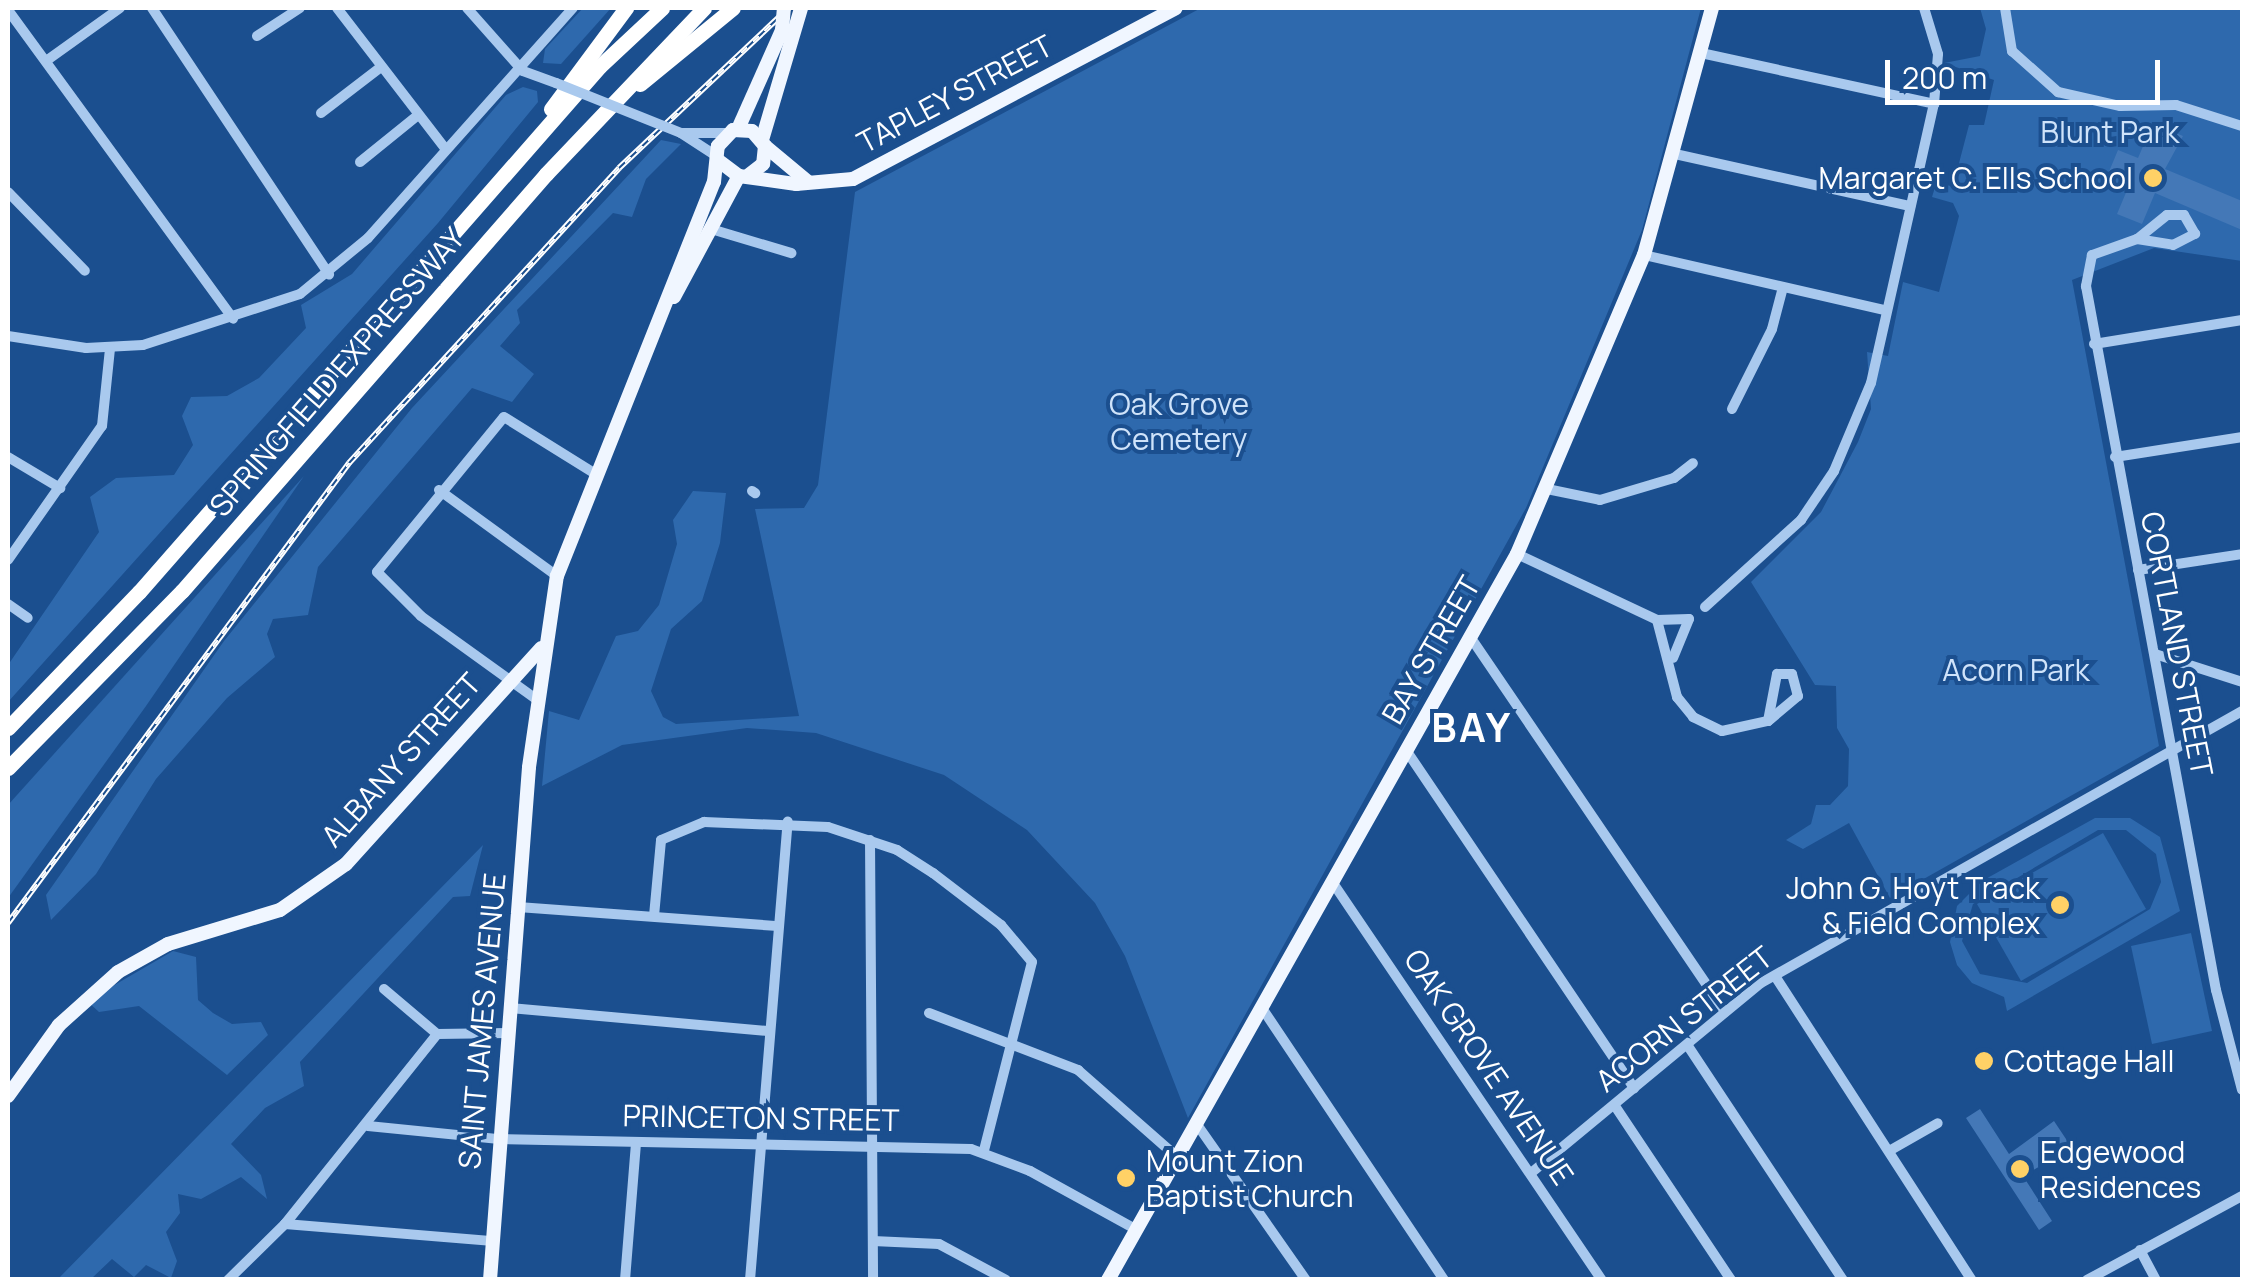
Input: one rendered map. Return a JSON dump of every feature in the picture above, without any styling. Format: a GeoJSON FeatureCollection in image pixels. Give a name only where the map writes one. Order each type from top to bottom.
{"type":"FeatureCollection","features":[{"type":"Feature","properties":{"kind":"highway"},"geometry":{"type":"LineString","coordinates":[[517,160],[626,8]]}},
{"type":"Feature","properties":{"kind":"highway","name":"SPRINGFIELD EXPRESSWAY"},"geometry":{"type":"LineString","coordinates":[[8,728],[138,592],[517,160],[662,8]]}},
{"type":"Feature","properties":{"kind":"highway","name":"SPRINGFIELD EXPRESSWAY"},"geometry":{"type":"LineString","coordinates":[[8,768],[182,590],[574,143],[704,8]]}},
{"type":"Feature","properties":{"kind":"highway"},"geometry":{"type":"LineString","coordinates":[[574,143],[733,8]]}},
{"type":"Feature","properties":{"kind":"main road"},"geometry":{"type":"LineString","coordinates":[[656,328],[718,159],[782,30],[784,8]]}},
{"type":"Feature","properties":{"kind":"main road","name":"TAPLEY STREET"},"geometry":{"type":"LineString","coordinates":[[744,176],[828,185],[871,170],[1176,8]]}},
{"type":"Feature","properties":{"kind":"main road","name":"BAY STREET"},"geometry":{"type":"LineString","coordinates":[[1108,1280],[1517,554],[1644,255],[1675,154],[1712,8]]}},
{"type":"Feature","properties":{"kind":"main road"},"geometry":{"type":"LineString","coordinates":[[656,328],[744,176],[763,164],[764,143],[801,11]]}},
{"type":"Feature","properties":{"kind":"main road"},"geometry":{"type":"LineString","coordinates":[[733,131],[764,143],[808,182]]}},
{"type":"Feature","properties":{"kind":"main road"},"geometry":{"type":"LineString","coordinates":[[718,159],[744,176]]}},
{"type":"Feature","properties":{"kind":"main road","name":"SAINT JAMES AVENUE"},"geometry":{"type":"LineString","coordinates":[[490,1280],[529,768],[542,648],[558,576],[594,474],[656,328]]}},
{"type":"Feature","properties":{"kind":"main road","name":"ALBANY STREET"},"geometry":{"type":"LineString","coordinates":[[8,1096],[60,1025],[118,972],[168,944],[259,920],[322,884],[372,839],[542,648]]}},
{"type":"Feature","properties":{"kind":"street"},"geometry":{"type":"LineString","coordinates":[[46,61],[120,8]]}},
{"type":"Feature","properties":{"kind":"street"},"geometry":{"type":"LineString","coordinates":[[152,8],[329,274]]}},
{"type":"Feature","properties":{"kind":"street"},"geometry":{"type":"LineString","coordinates":[[256,36],[300,8]]}},
{"type":"Feature","properties":{"kind":"street"},"geometry":{"type":"LineString","coordinates":[[338,8],[445,148]]}},
{"type":"Feature","properties":{"kind":"street"},"geometry":{"type":"LineString","coordinates":[[467,8],[523,71],[681,133],[718,159]]}},
{"type":"Feature","properties":{"kind":"street"},"geometry":{"type":"LineString","coordinates":[[8,336],[110,348],[232,319],[300,294],[329,274],[505,80],[523,71],[573,8]]}},
{"type":"Feature","properties":{"kind":"street"},"geometry":{"type":"LineString","coordinates":[[1705,608],[1801,520],[1825,488],[1871,383],[1934,104],[1938,54],[1924,8]]}},
{"type":"Feature","properties":{"kind":"street"},"geometry":{"type":"LineString","coordinates":[[2005,8],[2012,51],[2058,92],[2120,106],[2176,105],[2242,126]]}},
{"type":"Feature","properties":{"kind":"street"},"geometry":{"type":"LineString","coordinates":[[8,10],[232,319]]}},
{"type":"Feature","properties":{"kind":"street"},"geometry":{"type":"LineString","coordinates":[[1701,53],[1934,104]]}},
{"type":"Feature","properties":{"kind":"street"},"geometry":{"type":"LineString","coordinates":[[321,113],[381,67]]}},
{"type":"Feature","properties":{"kind":"street"},"geometry":{"type":"LineString","coordinates":[[360,162],[418,115]]}},
{"type":"Feature","properties":{"kind":"street"},"geometry":{"type":"LineString","coordinates":[[681,133],[733,131]]}},
{"type":"Feature","properties":{"kind":"street"},"geometry":{"type":"LineString","coordinates":[[1675,154],[1910,206]]}},
{"type":"Feature","properties":{"kind":"street"},"geometry":{"type":"LineString","coordinates":[[8,192],[85,271]]}},
{"type":"Feature","properties":{"kind":"street","name":"CORTLAND STREET"},"geometry":{"type":"LineString","coordinates":[[2137,239],[2172,244],[2194,234],[2176,214],[2137,239],[2102,248],[2086,267],[2094,344],[2171,752],[2242,1090]]}},
{"type":"Feature","properties":{"kind":"street"},"geometry":{"type":"LineString","coordinates":[[711,230],[790,252]]}},
{"type":"Feature","properties":{"kind":"street"},"geometry":{"type":"LineString","coordinates":[[1644,255],[1885,310]]}},
{"type":"Feature","properties":{"kind":"street"},"geometry":{"type":"LineString","coordinates":[[1732,409],[1772,329],[1782,287]]}},
{"type":"Feature","properties":{"kind":"street"},"geometry":{"type":"LineString","coordinates":[[2094,344],[2242,320]]}},
{"type":"Feature","properties":{"kind":"street"},"geometry":{"type":"LineString","coordinates":[[8,560],[102,426],[110,348]]}},
{"type":"Feature","properties":{"kind":"street"},"geometry":{"type":"LineString","coordinates":[[536,699],[508,682],[377,572],[439,490],[504,416],[594,474]]}},
{"type":"Feature","properties":{"kind":"street"},"geometry":{"type":"LineString","coordinates":[[2116,458],[2242,437]]}},
{"type":"Feature","properties":{"kind":"street"},"geometry":{"type":"LineString","coordinates":[[8,457],[60,488]]}},
{"type":"Feature","properties":{"kind":"street"},"geometry":{"type":"LineString","coordinates":[[1547,489],[1600,500],[1674,478],[1693,463]]}},
{"type":"Feature","properties":{"kind":"street"},"geometry":{"type":"LineString","coordinates":[[439,490],[558,576]]}},
{"type":"Feature","properties":{"kind":"street"},"geometry":{"type":"LineString","coordinates":[[1517,554],[1657,620],[1689,619],[1673,659]]}},
{"type":"Feature","properties":{"kind":"street"},"geometry":{"type":"LineString","coordinates":[[2138,570],[2242,554]]}},
{"type":"Feature","properties":{"kind":"street"},"geometry":{"type":"LineString","coordinates":[[8,604],[28,618]]}},
{"type":"Feature","properties":{"kind":"street"},"geometry":{"type":"LineString","coordinates":[[1657,620],[1673,659],[1678,697],[1700,722],[1741,732],[1768,721],[1798,696],[1792,674],[1778,674],[1768,721]]}},
{"type":"Feature","properties":{"kind":"street"},"geometry":{"type":"LineString","coordinates":[[1472,638],[1725,1012]]}},
{"type":"Feature","properties":{"kind":"street"},"geometry":{"type":"LineString","coordinates":[[2155,654],[2242,682]]}},
{"type":"Feature","properties":{"kind":"street","name":"ACORN STREET"},"geometry":{"type":"LineString","coordinates":[[1531,1173],[1725,1012],[1775,976],[2242,712]]}},
{"type":"Feature","properties":{"kind":"street"},"geometry":{"type":"LineString","coordinates":[[1406,750],[1634,1088]]}},
{"type":"Feature","properties":{"kind":"street"},"geometry":{"type":"LineString","coordinates":[[654,916],[661,840],[673,830],[745,818],[788,822],[870,840],[933,873],[1027,951],[1032,962],[984,1151]]}},
{"type":"Feature","properties":{"kind":"street"},"geometry":{"type":"LineString","coordinates":[[750,1280],[788,822]]}},
{"type":"Feature","properties":{"kind":"street"},"geometry":{"type":"LineString","coordinates":[[870,840],[873,1280]]}},
{"type":"Feature","properties":{"kind":"street","name":"OAK GROVE AVENUE"},"geometry":{"type":"LineString","coordinates":[[1332,883],[1602,1280]]}},
{"type":"Feature","properties":{"kind":"street"},"geometry":{"type":"LineString","coordinates":[[518,907],[778,926]]}},
{"type":"Feature","properties":{"kind":"street"},"geometry":{"type":"LineString","coordinates":[[1775,976],[1972,1280]]}},
{"type":"Feature","properties":{"kind":"street"},"geometry":{"type":"LineString","coordinates":[[384,989],[437,1034],[508,1034]]}},
{"type":"Feature","properties":{"kind":"street"},"geometry":{"type":"LineString","coordinates":[[510,1008],[768,1031]]}},
{"type":"Feature","properties":{"kind":"street"},"geometry":{"type":"LineString","coordinates":[[1262,1008],[1444,1280]]}},
{"type":"Feature","properties":{"kind":"street"},"geometry":{"type":"LineString","coordinates":[[929,1013],[1012,1042],[1104,1087],[1177,1157]]}},
{"type":"Feature","properties":{"kind":"street"},"geometry":{"type":"LineString","coordinates":[[228,1280],[284,1224],[368,1126],[437,1034]]}},
{"type":"Feature","properties":{"kind":"street"},"geometry":{"type":"LineString","coordinates":[[1688,1046],[1843,1280]]}},
{"type":"Feature","properties":{"kind":"street"},"geometry":{"type":"LineString","coordinates":[[1614,1106],[1731,1280]]}},
{"type":"Feature","properties":{"kind":"street"},"geometry":{"type":"LineString","coordinates":[[1196,1122],[1306,1280]]}},
{"type":"Feature","properties":{"kind":"street"},"geometry":{"type":"LineString","coordinates":[[1890,1151],[1938,1122]]}},
{"type":"Feature","properties":{"kind":"street","name":"PRINCETON STREET"},"geometry":{"type":"LineString","coordinates":[[368,1126],[500,1138],[762,1142],[984,1151],[1135,1229]]}},
{"type":"Feature","properties":{"kind":"street"},"geometry":{"type":"LineString","coordinates":[[625,1280],[636,1142]]}},
{"type":"Feature","properties":{"kind":"street"},"geometry":{"type":"LineString","coordinates":[[2087,1280],[2242,1196]]}},
{"type":"Feature","properties":{"kind":"street"},"geometry":{"type":"LineString","coordinates":[[284,1224],[492,1241]]}},
{"type":"Feature","properties":{"kind":"street"},"geometry":{"type":"LineString","coordinates":[[873,1241],[939,1244],[1006,1280]]}},
{"type":"Feature","properties":{"kind":"street"},"geometry":{"type":"LineString","coordinates":[[2140,1250],[2156,1280]]}},
{"type":"Feature","properties":{"kind":"green space"},"geometry":{"type":"Polygon","coordinates":[[[583,8],[611,8],[561,64],[543,63],[545,49],[583,8]]]}},
{"type":"Feature","properties":{"kind":"green space","name":"Oak Grove Cemetery"},"geometry":{"type":"Polygon","coordinates":[[[1201,8],[1701,8],[1642,230],[1526,508],[1188,1118],[1125,956],[1095,903],[1027,830],[944,775],[816,733],[747,728],[622,745],[542,786],[549,711],[579,720],[616,636],[638,631],[659,605],[677,544],[673,520],[693,491],[726,493],[720,543],[702,601],[671,629],[651,691],[663,717],[676,724],[799,716],[755,509],[804,508],[818,485],[855,192],[1201,8]]]}},
{"type":"Feature","properties":{"kind":"green space"},"geometry":{"type":"Polygon","coordinates":[[[1980,8],[2242,8],[2242,261],[2154,248],[2072,280],[2159,746],[1890,898],[1849,823],[1803,849],[1786,840],[1811,824],[1816,805],[1830,805],[1848,786],[1849,749],[1837,728],[1836,686],[1815,685],[1751,582],[1821,512],[1858,442],[1871,409],[1867,352],[1888,356],[1903,282],[1939,292],[1959,216],[1953,203],[1932,197],[1936,184],[1953,186],[1969,125],[1984,125],[1994,80],[1944,63],[1980,56],[1986,29],[1980,8]]]}},
{"type":"Feature","properties":{"kind":"green space"},"geometry":{"type":"Polygon","coordinates":[[[523,87],[537,91],[538,102],[438,223],[8,702],[8,665],[99,532],[90,497],[116,478],[174,475],[193,445],[182,416],[191,397],[227,396],[259,378],[306,328],[301,305],[352,274],[506,95],[523,87]]]}},
{"type":"Feature","properties":{"kind":"green space"},"geometry":{"type":"Polygon","coordinates":[[[661,140],[681,144],[646,179],[632,217],[613,213],[517,310],[520,323],[500,346],[534,374],[512,402],[472,388],[318,567],[308,615],[273,619],[267,634],[275,657],[227,698],[156,779],[96,874],[51,920],[46,895],[224,641],[412,408],[661,140]]]}},
{"type":"Feature","properties":{"kind":"green space"},"geometry":{"type":"Polygon","coordinates":[[[304,476],[146,706],[8,898],[8,805],[304,476]]]}},
{"type":"Feature","properties":{"kind":"green space"},"geometry":{"type":"Polygon","coordinates":[[[2095,818],[2130,818],[2160,837],[2180,911],[2007,1011],[2004,997],[1972,983],[1957,965],[1950,942],[1957,906],[1982,881],[2095,818]],[[2098,830],[1973,904],[1962,941],[1980,974],[2027,983],[2150,909],[2161,882],[2156,854],[2126,830],[2098,830]]]}},
{"type":"Feature","properties":{"kind":"green space"},"geometry":{"type":"Polygon","coordinates":[[[2103,833],[2146,909],[2021,981],[1977,904],[2103,833]]]}},
{"type":"Feature","properties":{"kind":"green space"},"geometry":{"type":"Polygon","coordinates":[[[483,845],[470,896],[453,897],[300,1062],[304,1086],[265,1108],[231,1144],[261,1175],[267,1199],[241,1177],[201,1199],[178,1194],[180,1213],[166,1232],[177,1261],[171,1278],[146,1265],[134,1277],[112,1259],[91,1279],[58,1279],[483,845]]]}},
{"type":"Feature","properties":{"kind":"green space"},"geometry":{"type":"Polygon","coordinates":[[[2191,933],[2212,1031],[2152,1044],[2131,946],[2191,933]]]}},
{"type":"Feature","properties":{"kind":"green space"},"geometry":{"type":"Polygon","coordinates":[[[173,951],[196,957],[198,1000],[232,1024],[261,1022],[268,1035],[227,1075],[139,1006],[99,1012],[87,1001],[173,951]]]}},
{"type":"Feature","properties":{"kind":"building","name":"Margaret C. Ells School"},"geometry":{"type":"Polygon","coordinates":[[[2153,123],[2183,136],[2165,169],[2242,201],[2242,230],[2155,193],[2142,224],[2117,214],[2130,183],[2108,174],[2118,150],[2138,158],[2153,123]]]}},
{"type":"Feature","properties":{"kind":"building","name":"Edgewood Residences"},"geometry":{"type":"Polygon","coordinates":[[[1980,1109],[2009,1154],[2054,1121],[2072,1148],[2023,1176],[2052,1221],[2039,1230],[1966,1118],[1980,1109]]]}},
{"type":"Feature","properties":{"kind":"railway"},"geometry":{"type":"LineString","coordinates":[[8,923],[349,463],[619,168],[789,8]]}},
{"type":"Feature","properties":{"kind":"place","name":"Margaret C. Ells School"},"geometry":{"type":"Point","coordinates":[2153,178]}},
{"type":"Feature","properties":{"kind":"place","name":"John G. Hoyt Track & Field Complex"},"geometry":{"type":"Point","coordinates":[2060,905]}},
{"type":"Feature","properties":{"kind":"place","name":"Cottage Hall"},"geometry":{"type":"Point","coordinates":[1984,1061]}},
{"type":"Feature","properties":{"kind":"place","name":"Edgewood Residences"},"geometry":{"type":"Point","coordinates":[2020,1169]}},
{"type":"Feature","properties":{"kind":"place","name":"Mount Zion Baptist Church"},"geometry":{"type":"Point","coordinates":[1126,1178]}},
{"type":"Feature","properties":{"kind":"district","name":"BAY"},"geometry":{"type":"Point","coordinates":[1472,727]}},
{"type":"Feature","properties":{"kind":"park label","name":"Blunt Park"},"geometry":{"type":"Point","coordinates":[2110,132]}},
{"type":"Feature","properties":{"kind":"park label","name":"Acorn Park"},"geometry":{"type":"Point","coordinates":[2016,670]}}]}
